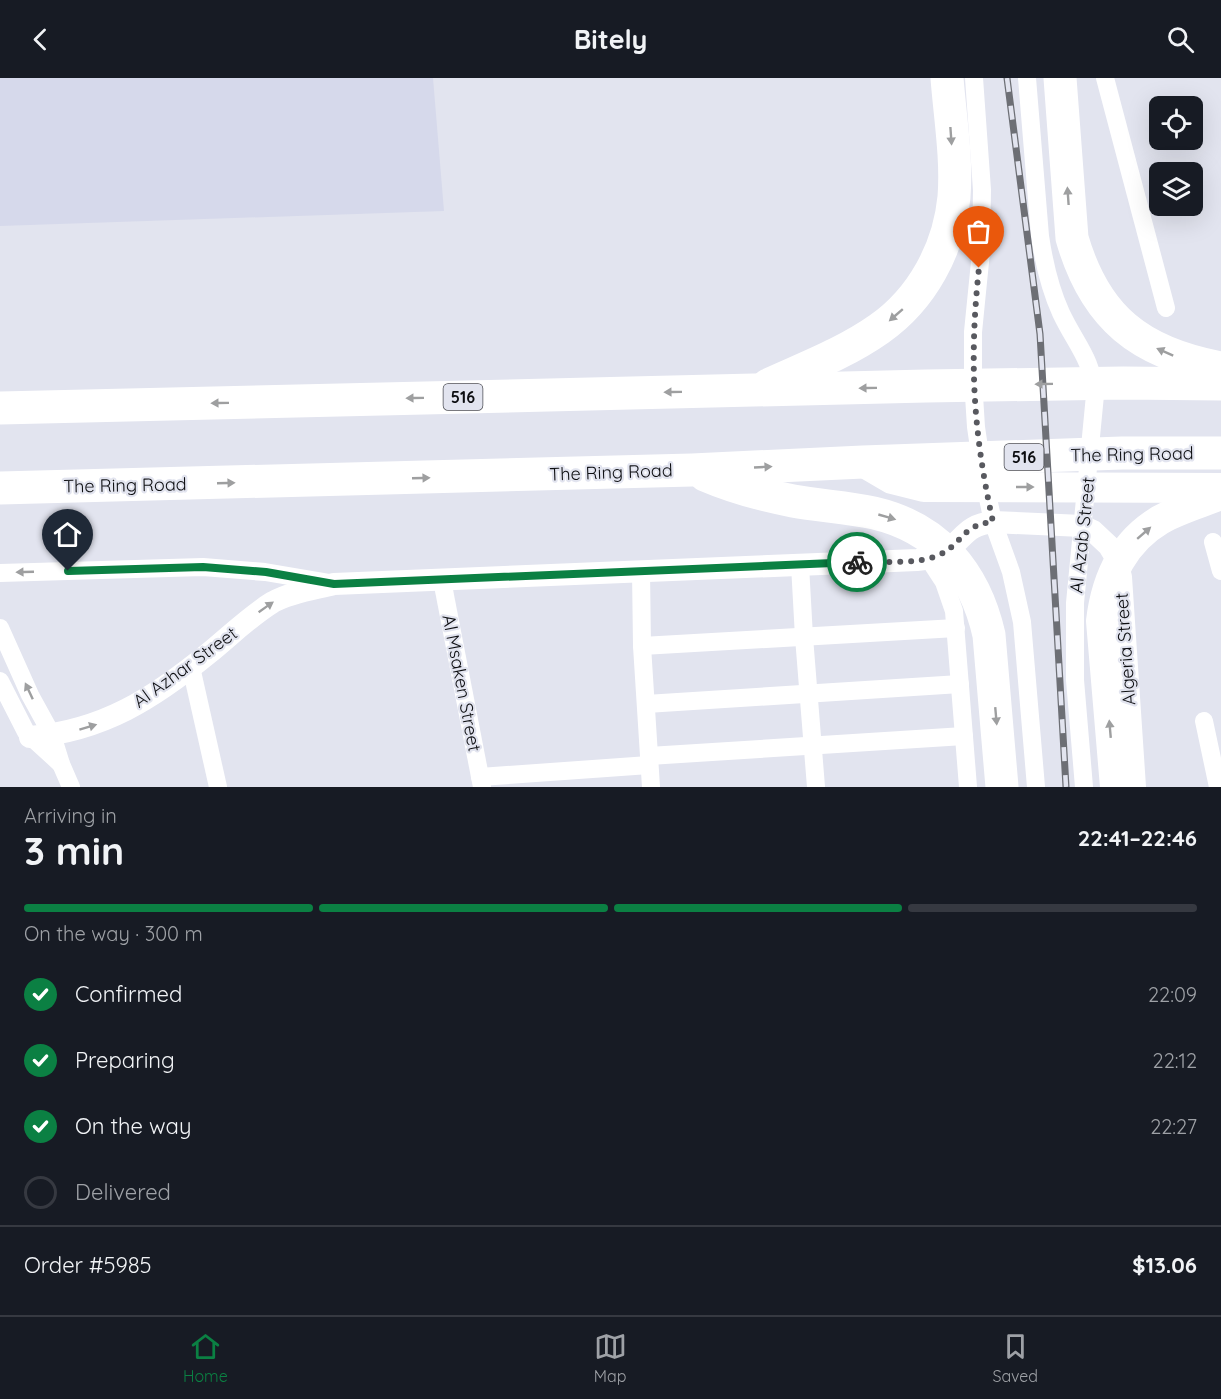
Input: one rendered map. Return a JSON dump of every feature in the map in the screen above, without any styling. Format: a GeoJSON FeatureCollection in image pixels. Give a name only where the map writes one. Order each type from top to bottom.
{"type":"FeatureCollection","features":[{"type":"Feature","properties":{"kind":"highway"},"geometry":{"type":"LineString","coordinates":[[758,390],[852,345],[879,329],[903,308],[923,284],[939,257],[949,227],[954,196],[947,78]]}},
{"type":"Feature","properties":{"kind":"highway"},"geometry":{"type":"LineString","coordinates":[[1060,78],[1072,238],[1079,263],[1090,286],[1105,308],[1144,342],[1166,354],[1221,368]]}},
{"type":"Feature","properties":{"kind":"highway","name":"516"},"geometry":{"type":"LineString","coordinates":[[0,408],[926,386],[1221,384]]}},
{"type":"Feature","properties":{"kind":"highway","name":"The Ring Road"},"geometry":{"type":"LineString","coordinates":[[0,488],[692,470],[863,462],[925,473],[1122,453],[1221,453]]}},
{"type":"Feature","properties":{"kind":"highway"},"geometry":{"type":"LineString","coordinates":[[692,470],[759,494],[794,502],[874,513],[896,519],[935,541],[951,556],[965,573],[976,593],[989,635],[1002,787]]}},
{"type":"Feature","properties":{"kind":"highway"},"geometry":{"type":"LineString","coordinates":[[925,473],[1125,487],[1221,488]]}},
{"type":"Feature","properties":{"kind":"highway"},"geometry":{"type":"LineString","coordinates":[[1115,787],[1101,621],[1104,601],[1113,572],[1130,546],[1144,531],[1161,519],[1221,495]]}},
{"type":"Feature","properties":{"kind":"street"},"geometry":{"type":"LineString","coordinates":[[974,78],[982,190],[982,221],[973,332],[976,428],[993,522],[1011,572],[1022,622],[1036,787]]}},
{"type":"Feature","properties":{"kind":"street","name":"Al Azab Street"},"geometry":{"type":"LineString","coordinates":[[1027,78],[1043,258],[1055,298],[1086,357],[1094,382],[1095,409],[1075,603],[1074,642],[1084,787]]}},
{"type":"Feature","properties":{"kind":"street"},"geometry":{"type":"LineString","coordinates":[[1105,78],[1166,308]]}},
{"type":"Feature","properties":{"kind":"street"},"geometry":{"type":"LineString","coordinates":[[993,522],[1082,526]]}},
{"type":"Feature","properties":{"kind":"street","name":"Al Azhar Street"},"geometry":{"type":"LineString","coordinates":[[41,736],[86,728],[117,715],[191,668],[274,602],[294,593],[334,584],[929,559],[949,549],[968,530],[983,523],[993,522]]}},
{"type":"Feature","properties":{"kind":"street","name":"Algeria Street"},"geometry":{"type":"LineString","coordinates":[[1082,526],[1093,531],[1109,546],[1119,566],[1135,787]]}},
{"type":"Feature","properties":{"kind":"street"},"geometry":{"type":"LineString","coordinates":[[929,559],[949,594],[956,628],[968,787]]}},
{"type":"Feature","properties":{"kind":"street"},"geometry":{"type":"LineString","coordinates":[[800,565],[816,787]]}},
{"type":"Feature","properties":{"kind":"street","name":"Al Azhar Street"},"geometry":{"type":"LineString","coordinates":[[0,573],[203,567],[266,572],[334,584]]}},
{"type":"Feature","properties":{"kind":"street"},"geometry":{"type":"LineString","coordinates":[[641,571],[642,646],[651,787]]}},
{"type":"Feature","properties":{"kind":"street","name":"Al Msaken Street"},"geometry":{"type":"LineString","coordinates":[[442,580],[481,782]]}},
{"type":"Feature","properties":{"kind":"street"},"geometry":{"type":"LineString","coordinates":[[0,628],[30,695],[41,736],[61,764],[71,787]]}},
{"type":"Feature","properties":{"kind":"street"},"geometry":{"type":"LineString","coordinates":[[642,646],[956,628]]}},
{"type":"Feature","properties":{"kind":"street"},"geometry":{"type":"LineString","coordinates":[[191,668],[218,787]]}},
{"type":"Feature","properties":{"kind":"street"},"geometry":{"type":"LineString","coordinates":[[0,681],[20,723],[41,736]]}},
{"type":"Feature","properties":{"kind":"street"},"geometry":{"type":"LineString","coordinates":[[645,704],[960,684]]}},
{"type":"Feature","properties":{"kind":"street"},"geometry":{"type":"LineString","coordinates":[[1204,721],[1220,787]]}},
{"type":"Feature","properties":{"kind":"street"},"geometry":{"type":"LineString","coordinates":[[481,782],[649,761],[813,746],[964,736]]}},
{"type":"Feature","properties":{"kind":"shaded area"},"geometry":{"type":"Polygon","coordinates":[[[0,78],[433,78],[444,211],[0,226],[0,78]]]}},
{"type":"Feature","properties":{"kind":"railway"},"geometry":{"type":"LineString","coordinates":[[1007,78],[1040,334],[1066,787]]}},
{"type":"Feature","properties":{"kind":"way so far"},"geometry":{"type":"LineString","coordinates":[[857,562],[929,559],[949,549],[968,530],[983,523],[993,522],[976,428],[973,380],[973,332],[979,268]]}},
{"type":"Feature","properties":{"kind":"route"},"geometry":{"type":"LineString","coordinates":[[68,571],[234,568],[334,584],[857,562]]}}]}
